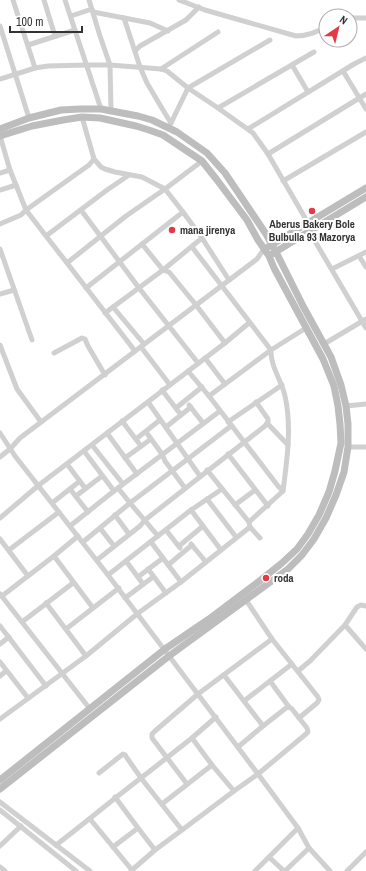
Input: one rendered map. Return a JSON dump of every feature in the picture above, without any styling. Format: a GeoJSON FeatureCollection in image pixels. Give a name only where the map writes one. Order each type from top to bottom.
{"type":"FeatureCollection","features":[{"type":"Feature","properties":{"kind":"main road"},"geometry":{"type":"LineString","coordinates":[[0,129],[29,118],[61,110],[101,109],[145,118],[169,125],[207,153],[225,173],[272,244],[303,306],[331,357],[340,424],[340,443],[329,492],[319,515],[297,549],[262,579],[167,652],[0,789]]}},
{"type":"Feature","properties":{"kind":"main road"},"geometry":{"type":"LineString","coordinates":[[0,136],[32,126],[63,120],[82,117],[100,118],[149,130],[170,139],[202,161],[247,220],[269,256],[323,359],[334,377],[341,385],[346,406],[348,424],[348,447],[344,472],[336,495],[326,518],[314,539],[302,555],[288,569],[246,600],[167,652],[90,709],[0,780]]}},
{"type":"Feature","properties":{"kind":"main road"},"geometry":{"type":"LineString","coordinates":[[264,249],[366,188]]}},
{"type":"Feature","properties":{"kind":"main road"},"geometry":{"type":"LineString","coordinates":[[269,256],[366,197]]}},
{"type":"Feature","properties":{"kind":"main road"},"geometry":{"type":"LineString","coordinates":[[319,515],[326,518]]}},
{"type":"Feature","properties":{"kind":"street"},"geometry":{"type":"LineString","coordinates":[[13,0],[35,68]]}},
{"type":"Feature","properties":{"kind":"street"},"geometry":{"type":"LineString","coordinates":[[44,0],[55,36]]}},
{"type":"Feature","properties":{"kind":"street"},"geometry":{"type":"LineString","coordinates":[[65,0],[101,109]]}},
{"type":"Feature","properties":{"kind":"street"},"geometry":{"type":"LineString","coordinates":[[90,0],[110,65],[111,111]]}},
{"type":"Feature","properties":{"kind":"street"},"geometry":{"type":"LineString","coordinates":[[179,0],[199,8],[296,36],[309,35],[318,31]]}},
{"type":"Feature","properties":{"kind":"street"},"geometry":{"type":"LineString","coordinates":[[135,51],[140,46],[186,20],[199,8]]}},
{"type":"Feature","properties":{"kind":"street"},"geometry":{"type":"LineString","coordinates":[[71,16],[93,10],[150,23],[168,30]]}},
{"type":"Feature","properties":{"kind":"street"},"geometry":{"type":"LineString","coordinates":[[124,18],[140,68],[169,125]]}},
{"type":"Feature","properties":{"kind":"street"},"geometry":{"type":"LineString","coordinates":[[0,26],[29,118]]}},
{"type":"Feature","properties":{"kind":"street"},"geometry":{"type":"LineString","coordinates":[[28,45],[75,30]]}},
{"type":"Feature","properties":{"kind":"street"},"geometry":{"type":"LineString","coordinates":[[162,69],[218,32]]}},
{"type":"Feature","properties":{"kind":"street"},"geometry":{"type":"LineString","coordinates":[[169,125],[188,88],[270,40]]}},
{"type":"Feature","properties":{"kind":"street"},"geometry":{"type":"LineString","coordinates":[[218,108],[314,52]]}},
{"type":"Feature","properties":{"kind":"street"},"geometry":{"type":"LineString","coordinates":[[248,129],[366,58]]}},
{"type":"Feature","properties":{"kind":"street"},"geometry":{"type":"LineString","coordinates":[[0,79],[35,68],[48,66],[110,65],[162,69],[167,71],[188,88],[253,133],[268,154],[308,223]]}},
{"type":"Feature","properties":{"kind":"street"},"geometry":{"type":"LineString","coordinates":[[292,65],[308,92]]}},
{"type":"Feature","properties":{"kind":"street"},"geometry":{"type":"LineString","coordinates":[[343,71],[366,109]]}},
{"type":"Feature","properties":{"kind":"street"},"geometry":{"type":"LineString","coordinates":[[268,154],[366,94]]}},
{"type":"Feature","properties":{"kind":"street"},"geometry":{"type":"LineString","coordinates":[[82,117],[94,159],[105,169],[142,177],[165,189],[202,238],[229,280]]}},
{"type":"Feature","properties":{"kind":"street"},"geometry":{"type":"LineString","coordinates":[[283,181],[366,132]]}},
{"type":"Feature","properties":{"kind":"street"},"geometry":{"type":"LineString","coordinates":[[0,136],[10,170],[26,210],[135,351]]}},
{"type":"Feature","properties":{"kind":"street"},"geometry":{"type":"LineString","coordinates":[[0,224],[21,215],[89,165],[94,159]]}},
{"type":"Feature","properties":{"kind":"street"},"geometry":{"type":"LineString","coordinates":[[67,263],[126,216],[202,161]]}},
{"type":"Feature","properties":{"kind":"street"},"geometry":{"type":"LineString","coordinates":[[0,173],[10,170]]}},
{"type":"Feature","properties":{"kind":"street"},"geometry":{"type":"LineString","coordinates":[[46,236],[129,175]]}},
{"type":"Feature","properties":{"kind":"street"},"geometry":{"type":"LineString","coordinates":[[0,190],[16,185]]}},
{"type":"Feature","properties":{"kind":"street"},"geometry":{"type":"LineString","coordinates":[[81,210],[139,288],[198,363]]}},
{"type":"Feature","properties":{"kind":"street"},"geometry":{"type":"LineString","coordinates":[[86,288],[183,212]]}},
{"type":"Feature","properties":{"kind":"street"},"geometry":{"type":"LineString","coordinates":[[309,231],[364,320],[366,328]]}},
{"type":"Feature","properties":{"kind":"street"},"geometry":{"type":"LineString","coordinates":[[105,313],[163,270],[202,238]]}},
{"type":"Feature","properties":{"kind":"street"},"geometry":{"type":"LineString","coordinates":[[142,244],[163,270],[168,272],[196,305],[225,343]]}},
{"type":"Feature","properties":{"kind":"street"},"geometry":{"type":"LineString","coordinates":[[0,719],[86,656],[137,614],[181,582],[221,550],[250,525],[283,491],[288,444],[287,410],[282,385],[271,359],[271,350],[192,247]]}},
{"type":"Feature","properties":{"kind":"street"},"geometry":{"type":"LineString","coordinates":[[0,249],[32,340]]}},
{"type":"Feature","properties":{"kind":"street"},"geometry":{"type":"LineString","coordinates":[[0,456],[10,449],[20,438],[257,259],[264,249]]}},
{"type":"Feature","properties":{"kind":"street"},"geometry":{"type":"LineString","coordinates":[[332,269],[366,252]]}},
{"type":"Feature","properties":{"kind":"street"},"geometry":{"type":"LineString","coordinates":[[257,259],[269,256]]}},
{"type":"Feature","properties":{"kind":"street"},"geometry":{"type":"LineString","coordinates":[[359,256],[366,267]]}},
{"type":"Feature","properties":{"kind":"street"},"geometry":{"type":"LineString","coordinates":[[0,294],[14,290]]}},
{"type":"Feature","properties":{"kind":"street"},"geometry":{"type":"LineString","coordinates":[[114,307],[170,385]]}},
{"type":"Feature","properties":{"kind":"street"},"geometry":{"type":"LineString","coordinates":[[324,344],[364,320]]}},
{"type":"Feature","properties":{"kind":"street"},"geometry":{"type":"LineString","coordinates":[[0,518],[39,485],[249,323]]}},
{"type":"Feature","properties":{"kind":"street"},"geometry":{"type":"LineString","coordinates":[[209,396],[271,350],[306,328]]}},
{"type":"Feature","properties":{"kind":"street"},"geometry":{"type":"LineString","coordinates":[[54,353],[82,338],[85,339],[105,375]]}},
{"type":"Feature","properties":{"kind":"street"},"geometry":{"type":"LineString","coordinates":[[0,345],[17,389],[42,422]]}},
{"type":"Feature","properties":{"kind":"street"},"geometry":{"type":"LineString","coordinates":[[205,358],[226,384]]}},
{"type":"Feature","properties":{"kind":"street"},"geometry":{"type":"LineString","coordinates":[[188,371],[283,491]]}},
{"type":"Feature","properties":{"kind":"street"},"geometry":{"type":"LineString","coordinates":[[82,542],[130,503],[188,460],[256,402],[282,385]]}},
{"type":"Feature","properties":{"kind":"street"},"geometry":{"type":"LineString","coordinates":[[176,408],[202,387]]}},
{"type":"Feature","properties":{"kind":"street"},"geometry":{"type":"LineString","coordinates":[[162,390],[181,415]]}},
{"type":"Feature","properties":{"kind":"street"},"geometry":{"type":"LineString","coordinates":[[186,400],[203,423]]}},
{"type":"Feature","properties":{"kind":"street"},"geometry":{"type":"LineString","coordinates":[[148,402],[200,476]]}},
{"type":"Feature","properties":{"kind":"street"},"geometry":{"type":"LineString","coordinates":[[256,402],[268,419],[267,423],[288,444]]}},
{"type":"Feature","properties":{"kind":"street"},"geometry":{"type":"LineString","coordinates":[[346,406],[366,404]]}},
{"type":"Feature","properties":{"kind":"street"},"geometry":{"type":"LineString","coordinates":[[166,427],[191,407]]}},
{"type":"Feature","properties":{"kind":"street"},"geometry":{"type":"LineString","coordinates":[[70,526],[118,487],[220,411]]}},
{"type":"Feature","properties":{"kind":"street"},"geometry":{"type":"LineString","coordinates":[[136,439],[160,420]]}},
{"type":"Feature","properties":{"kind":"street"},"geometry":{"type":"LineString","coordinates":[[122,421],[141,446]]}},
{"type":"Feature","properties":{"kind":"street"},"geometry":{"type":"LineString","coordinates":[[97,560],[267,423]]}},
{"type":"Feature","properties":{"kind":"street"},"geometry":{"type":"LineString","coordinates":[[146,432],[185,488]]}},
{"type":"Feature","properties":{"kind":"street"},"geometry":{"type":"LineString","coordinates":[[0,433],[10,449],[97,560],[238,746],[298,828],[309,848],[330,871]]}},
{"type":"Feature","properties":{"kind":"street"},"geometry":{"type":"LineString","coordinates":[[107,433],[137,474]]}},
{"type":"Feature","properties":{"kind":"street"},"geometry":{"type":"LineString","coordinates":[[126,458],[151,439]]}},
{"type":"Feature","properties":{"kind":"street"},"geometry":{"type":"LineString","coordinates":[[92,445],[118,487],[158,536]]}},
{"type":"Feature","properties":{"kind":"street"},"geometry":{"type":"LineString","coordinates":[[348,447],[366,447]]}},
{"type":"Feature","properties":{"kind":"street"},"geometry":{"type":"LineString","coordinates":[[84,451],[102,476],[118,487]]}},
{"type":"Feature","properties":{"kind":"street"},"geometry":{"type":"LineString","coordinates":[[228,454],[268,506]]}},
{"type":"Feature","properties":{"kind":"street"},"geometry":{"type":"LineString","coordinates":[[67,464],[86,488]]}},
{"type":"Feature","properties":{"kind":"street"},"geometry":{"type":"LineString","coordinates":[[207,470],[260,538]]}},
{"type":"Feature","properties":{"kind":"street"},"geometry":{"type":"LineString","coordinates":[[76,496],[102,476]]}},
{"type":"Feature","properties":{"kind":"street"},"geometry":{"type":"LineString","coordinates":[[52,503],[80,481]]}},
{"type":"Feature","properties":{"kind":"street"},"geometry":{"type":"LineString","coordinates":[[108,575],[222,488]]}},
{"type":"Feature","properties":{"kind":"street"},"geometry":{"type":"LineString","coordinates":[[70,489],[88,512]]}},
{"type":"Feature","properties":{"kind":"street"},"geometry":{"type":"LineString","coordinates":[[235,505],[255,490]]}},
{"type":"Feature","properties":{"kind":"street"},"geometry":{"type":"LineString","coordinates":[[207,499],[236,537]]}},
{"type":"Feature","properties":{"kind":"street"},"geometry":{"type":"LineString","coordinates":[[192,510],[221,550]]}},
{"type":"Feature","properties":{"kind":"street"},"geometry":{"type":"LineString","coordinates":[[9,550],[59,512]]}},
{"type":"Feature","properties":{"kind":"street"},"geometry":{"type":"LineString","coordinates":[[115,515],[129,534]]}},
{"type":"Feature","properties":{"kind":"street"},"geometry":{"type":"LineString","coordinates":[[179,546],[204,526]]}},
{"type":"Feature","properties":{"kind":"street"},"geometry":{"type":"LineString","coordinates":[[100,528],[114,546]]}},
{"type":"Feature","properties":{"kind":"street"},"geometry":{"type":"LineString","coordinates":[[166,530],[184,553]]}},
{"type":"Feature","properties":{"kind":"street"},"geometry":{"type":"LineString","coordinates":[[0,605],[3,597],[78,536]]}},
{"type":"Feature","properties":{"kind":"street"},"geometry":{"type":"LineString","coordinates":[[0,539],[28,576]]}},
{"type":"Feature","properties":{"kind":"street"},"geometry":{"type":"LineString","coordinates":[[188,539],[206,562]]}},
{"type":"Feature","properties":{"kind":"street"},"geometry":{"type":"LineString","coordinates":[[151,542],[181,582]]}},
{"type":"Feature","properties":{"kind":"street"},"geometry":{"type":"LineString","coordinates":[[168,565],[192,545]]}},
{"type":"Feature","properties":{"kind":"street"},"geometry":{"type":"LineString","coordinates":[[54,556],[93,608]]}},
{"type":"Feature","properties":{"kind":"street"},"geometry":{"type":"LineString","coordinates":[[138,577],[163,558]]}},
{"type":"Feature","properties":{"kind":"street"},"geometry":{"type":"LineString","coordinates":[[126,561],[143,584]]}},
{"type":"Feature","properties":{"kind":"street"},"geometry":{"type":"LineString","coordinates":[[148,569],[166,593]]}},
{"type":"Feature","properties":{"kind":"street"},"geometry":{"type":"LineString","coordinates":[[126,598],[153,577]]}},
{"type":"Feature","properties":{"kind":"street"},"geometry":{"type":"LineString","coordinates":[[22,622],[73,583]]}},
{"type":"Feature","properties":{"kind":"street"},"geometry":{"type":"LineString","coordinates":[[66,629],[118,588]]}},
{"type":"Feature","properties":{"kind":"street"},"geometry":{"type":"LineString","coordinates":[[3,597],[90,709]]}},
{"type":"Feature","properties":{"kind":"street"},"geometry":{"type":"LineString","coordinates":[[246,600],[272,639],[318,697],[319,700],[317,703],[299,718]]}},
{"type":"Feature","properties":{"kind":"street"},"geometry":{"type":"LineString","coordinates":[[46,603],[86,656]]}},
{"type":"Feature","properties":{"kind":"street"},"geometry":{"type":"LineString","coordinates":[[298,671],[310,661],[345,625],[357,607],[361,605],[366,606]]}},
{"type":"Feature","properties":{"kind":"street"},"geometry":{"type":"LineString","coordinates":[[345,625],[366,649]]}},
{"type":"Feature","properties":{"kind":"street"},"geometry":{"type":"LineString","coordinates":[[0,626],[46,686]]}},
{"type":"Feature","properties":{"kind":"street"},"geometry":{"type":"LineString","coordinates":[[0,644],[9,638]]}},
{"type":"Feature","properties":{"kind":"street"},"geometry":{"type":"LineString","coordinates":[[187,784],[152,738],[152,734],[198,694],[272,639]]}},
{"type":"Feature","properties":{"kind":"street"},"geometry":{"type":"LineString","coordinates":[[0,662],[28,698]]}},
{"type":"Feature","properties":{"kind":"street"},"geometry":{"type":"LineString","coordinates":[[244,701],[292,664]]}},
{"type":"Feature","properties":{"kind":"street"},"geometry":{"type":"LineString","coordinates":[[0,676],[6,671]]}},
{"type":"Feature","properties":{"kind":"street"},"geometry":{"type":"LineString","coordinates":[[224,675],[263,726]]}},
{"type":"Feature","properties":{"kind":"street"},"geometry":{"type":"LineString","coordinates":[[90,819],[132,871],[155,850],[258,774],[308,732],[307,728],[270,681]]}},
{"type":"Feature","properties":{"kind":"street"},"geometry":{"type":"LineString","coordinates":[[238,746],[289,707]]}},
{"type":"Feature","properties":{"kind":"street"},"geometry":{"type":"LineString","coordinates":[[56,846],[115,797],[192,738],[216,717]]}},
{"type":"Feature","properties":{"kind":"street"},"geometry":{"type":"LineString","coordinates":[[192,738],[234,791]]}},
{"type":"Feature","properties":{"kind":"street"},"geometry":{"type":"LineString","coordinates":[[99,773],[123,754],[125,755],[182,830]]}},
{"type":"Feature","properties":{"kind":"street"},"geometry":{"type":"LineString","coordinates":[[162,804],[212,765]]}},
{"type":"Feature","properties":{"kind":"street"},"geometry":{"type":"LineString","coordinates":[[115,797],[155,850]]}},
{"type":"Feature","properties":{"kind":"street"},"geometry":{"type":"LineString","coordinates":[[0,802],[90,871]]}},
{"type":"Feature","properties":{"kind":"street"},"geometry":{"type":"LineString","coordinates":[[0,810],[76,871]]}},
{"type":"Feature","properties":{"kind":"street"},"geometry":{"type":"LineString","coordinates":[[0,846],[21,826]]}},
{"type":"Feature","properties":{"kind":"street"},"geometry":{"type":"LineString","coordinates":[[113,847],[138,828]]}},
{"type":"Feature","properties":{"kind":"street"},"geometry":{"type":"LineString","coordinates":[[255,871],[298,828]]}},
{"type":"Feature","properties":{"kind":"street"},"geometry":{"type":"LineString","coordinates":[[269,857],[285,871],[309,848]]}},
{"type":"Feature","properties":{"kind":"street"},"geometry":{"type":"LineString","coordinates":[[346,871],[366,852]]}},
{"type":"Feature","properties":{"kind":"street"},"geometry":{"type":"LineString","coordinates":[[0,870],[5,871]]}},
{"type":"Feature","properties":{"kind":"place","name":"Aberus Bakery Bole Bulbulla 93 Mazorya"},"geometry":{"type":"Point","coordinates":[312,211]}},
{"type":"Feature","properties":{"kind":"place","name":"mana jirenya"},"geometry":{"type":"Point","coordinates":[172,230]}},
{"type":"Feature","properties":{"kind":"place","name":"roda"},"geometry":{"type":"Point","coordinates":[266,578]}}]}
